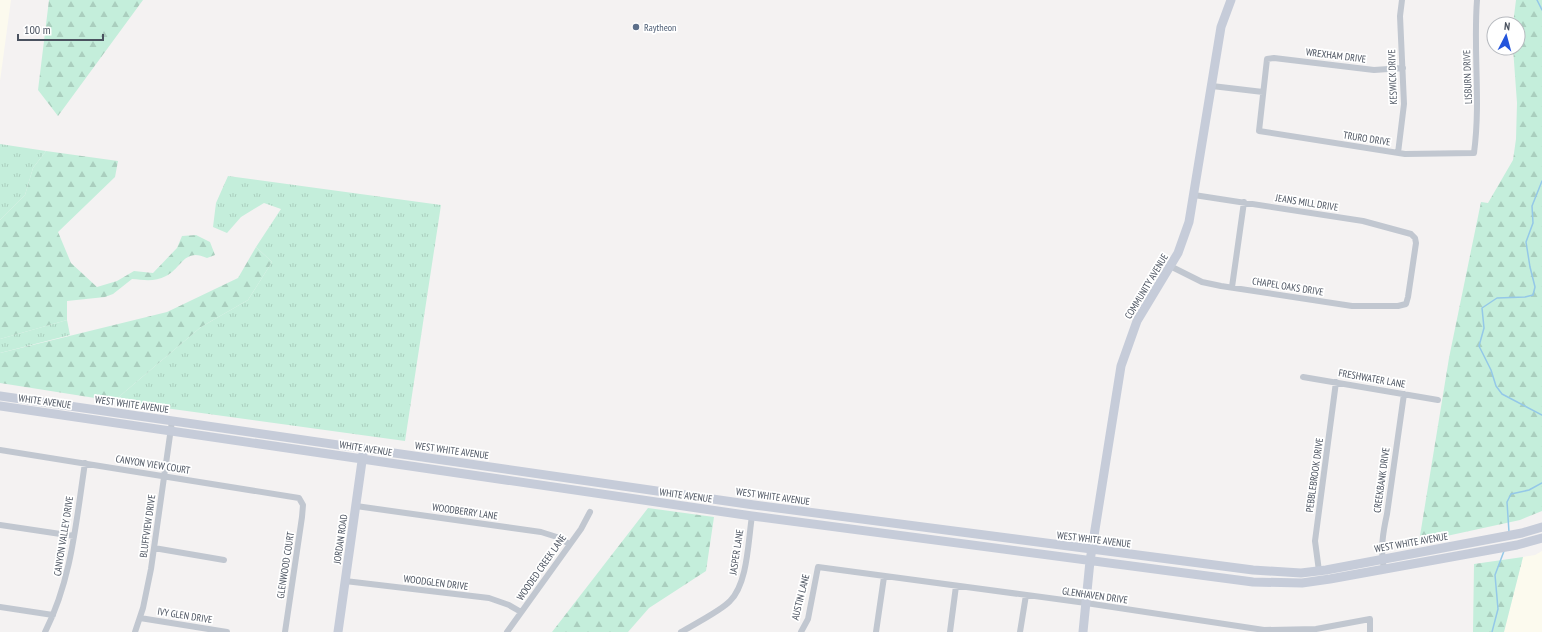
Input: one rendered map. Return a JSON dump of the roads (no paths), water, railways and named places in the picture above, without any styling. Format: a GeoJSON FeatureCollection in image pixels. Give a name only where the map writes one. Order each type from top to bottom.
{"type":"FeatureCollection","features":[{"type":"Feature","properties":{"kind":"main road","name":"COMMUNITY AVENUE"},"geometry":{"type":"LineString","coordinates":[[1083,632],[1090,561],[1116,396],[1125,352],[1142,309],[1178,253],[1189,222],[1221,27],[1230,0]]}},
{"type":"Feature","properties":{"kind":"main road","name":"WEST WHITE AVENUE"},"geometry":{"type":"LineString","coordinates":[[0,396],[171,425],[364,449],[754,505],[1271,572],[1300,573],[1319,571],[1522,533],[1542,527]]}},
{"type":"Feature","properties":{"kind":"main road","name":"WHITE AVENUE"},"geometry":{"type":"LineString","coordinates":[[0,406],[171,425],[362,458],[752,516]]}},
{"type":"Feature","properties":{"kind":"main road","name":"JORDAN ROAD"},"geometry":{"type":"LineString","coordinates":[[338,632],[364,449]]}},
{"type":"Feature","properties":{"kind":"main road"},"geometry":{"type":"LineString","coordinates":[[752,516],[754,505]]}},
{"type":"Feature","properties":{"kind":"main road","name":"WEST WHITE AVENUE"},"geometry":{"type":"LineString","coordinates":[[752,516],[1252,582],[1283,583],[1330,579],[1517,545],[1542,538]]}},
{"type":"Feature","properties":{"kind":"main road"},"geometry":{"type":"LineString","coordinates":[[1425,551],[1427,561]]}},
{"type":"Feature","properties":{"kind":"street","name":"KESWICK DRIVE"},"geometry":{"type":"LineString","coordinates":[[1398,153],[1404,104],[1400,16],[1402,0]]}},
{"type":"Feature","properties":{"kind":"street","name":"LISBURN DRIVE"},"geometry":{"type":"LineString","coordinates":[[1474,153],[1478,103],[1475,20],[1477,0]]}},
{"type":"Feature","properties":{"kind":"street","name":"WREXHAM DRIVE"},"geometry":{"type":"LineString","coordinates":[[1263,92],[1267,59],[1274,58],[1374,70],[1403,68]]}},
{"type":"Feature","properties":{"kind":"street"},"geometry":{"type":"LineString","coordinates":[[1212,86],[1263,92]]}},
{"type":"Feature","properties":{"kind":"street","name":"TRURO DRIVE"},"geometry":{"type":"LineString","coordinates":[[1263,92],[1259,132],[1398,153],[1474,153]]}},
{"type":"Feature","properties":{"kind":"street","name":"JEANS MILL DRIVE"},"geometry":{"type":"LineString","coordinates":[[1194,195],[1363,221],[1411,234],[1415,238],[1415,250],[1406,304]]}},
{"type":"Feature","properties":{"kind":"street"},"geometry":{"type":"LineString","coordinates":[[1232,287],[1244,202]]}},
{"type":"Feature","properties":{"kind":"street","name":"CHAPEL OAKS DRIVE"},"geometry":{"type":"LineString","coordinates":[[1170,266],[1202,282],[1232,287],[1352,306],[1398,306],[1406,304]]}},
{"type":"Feature","properties":{"kind":"street","name":"FRESHWATER LANE"},"geometry":{"type":"LineString","coordinates":[[1303,377],[1438,400]]}},
{"type":"Feature","properties":{"kind":"street","name":"PEBBLEBROOK DRIVE"},"geometry":{"type":"LineString","coordinates":[[1319,571],[1315,541],[1336,382]]}},
{"type":"Feature","properties":{"kind":"street","name":"CREEKBANK DRIVE"},"geometry":{"type":"LineString","coordinates":[[1384,569],[1382,559],[1383,532],[1387,514],[1404,394]]}},
{"type":"Feature","properties":{"kind":"street","name":"BLUFFVIEW DRIVE"},"geometry":{"type":"LineString","coordinates":[[135,632],[140,618],[154,548],[171,425]]}},
{"type":"Feature","properties":{"kind":"street","name":"CANYON VIEW COURT"},"geometry":{"type":"LineString","coordinates":[[0,450],[297,497],[301,500]]}},
{"type":"Feature","properties":{"kind":"street","name":"CANYON VALLEY DRIVE"},"geometry":{"type":"LineString","coordinates":[[45,632],[65,586],[85,463]]}},
{"type":"Feature","properties":{"kind":"street","name":"GLENWOOD COURT"},"geometry":{"type":"LineString","coordinates":[[285,632],[302,517],[303,505],[301,500]]}},
{"type":"Feature","properties":{"kind":"street","name":"WOODBERRY LANE"},"geometry":{"type":"LineString","coordinates":[[356,506],[541,532],[560,538],[569,544]]}},
{"type":"Feature","properties":{"kind":"street","name":"WOODED CREEK LANE"},"geometry":{"type":"LineString","coordinates":[[507,632],[590,512]]}},
{"type":"Feature","properties":{"kind":"street","name":"JASPER LANE"},"geometry":{"type":"LineString","coordinates":[[681,632],[730,602],[739,589],[744,572],[752,516]]}},
{"type":"Feature","properties":{"kind":"street"},"geometry":{"type":"LineString","coordinates":[[0,525],[74,536]]}},
{"type":"Feature","properties":{"kind":"street"},"geometry":{"type":"LineString","coordinates":[[154,548],[224,560]]}},
{"type":"Feature","properties":{"kind":"street","name":"GLENHAVEN DRIVE"},"geometry":{"type":"LineString","coordinates":[[818,567],[1086,603],[1264,630],[1316,629],[1370,620],[1370,632]]}},
{"type":"Feature","properties":{"kind":"street","name":"AUSTIN LANE"},"geometry":{"type":"LineString","coordinates":[[801,632],[808,619],[818,567]]}},
{"type":"Feature","properties":{"kind":"street"},"geometry":{"type":"LineString","coordinates":[[876,632],[884,577]]}},
{"type":"Feature","properties":{"kind":"street","name":"WOODGLEN DRIVE"},"geometry":{"type":"LineString","coordinates":[[345,581],[489,598],[509,605],[521,612]]}},
{"type":"Feature","properties":{"kind":"street"},"geometry":{"type":"LineString","coordinates":[[950,632],[956,586]]}},
{"type":"Feature","properties":{"kind":"street"},"geometry":{"type":"LineString","coordinates":[[1020,632],[1026,596]]}},
{"type":"Feature","properties":{"kind":"street"},"geometry":{"type":"LineString","coordinates":[[0,607],[53,615]]}},
{"type":"Feature","properties":{"kind":"street","name":"IVY GLEN DRIVE"},"geometry":{"type":"LineString","coordinates":[[140,618],[227,632]]}},
{"type":"Feature","properties":{"kind":"waterway"},"geometry":{"type":"LineString","coordinates":[[1537,0],[1542,10]]}},
{"type":"Feature","properties":{"kind":"waterway"},"geometry":{"type":"LineString","coordinates":[[1542,181],[1532,206],[1533,223],[1526,242],[1535,287],[1533,295],[1525,297],[1497,298],[1482,308],[1484,328],[1479,346],[1491,370],[1496,386],[1502,394],[1542,415]]}},
{"type":"Feature","properties":{"kind":"waterway"},"geometry":{"type":"LineString","coordinates":[[1509,532],[1507,502],[1511,494],[1529,490],[1542,483]]}},
{"type":"Feature","properties":{"kind":"waterway"},"geometry":{"type":"LineString","coordinates":[[1492,632],[1498,609],[1495,575],[1504,551]]}},
{"type":"Feature","properties":{"kind":"place","name":"Raytheon"},"geometry":{"type":"Point","coordinates":[636,27]}}]}
